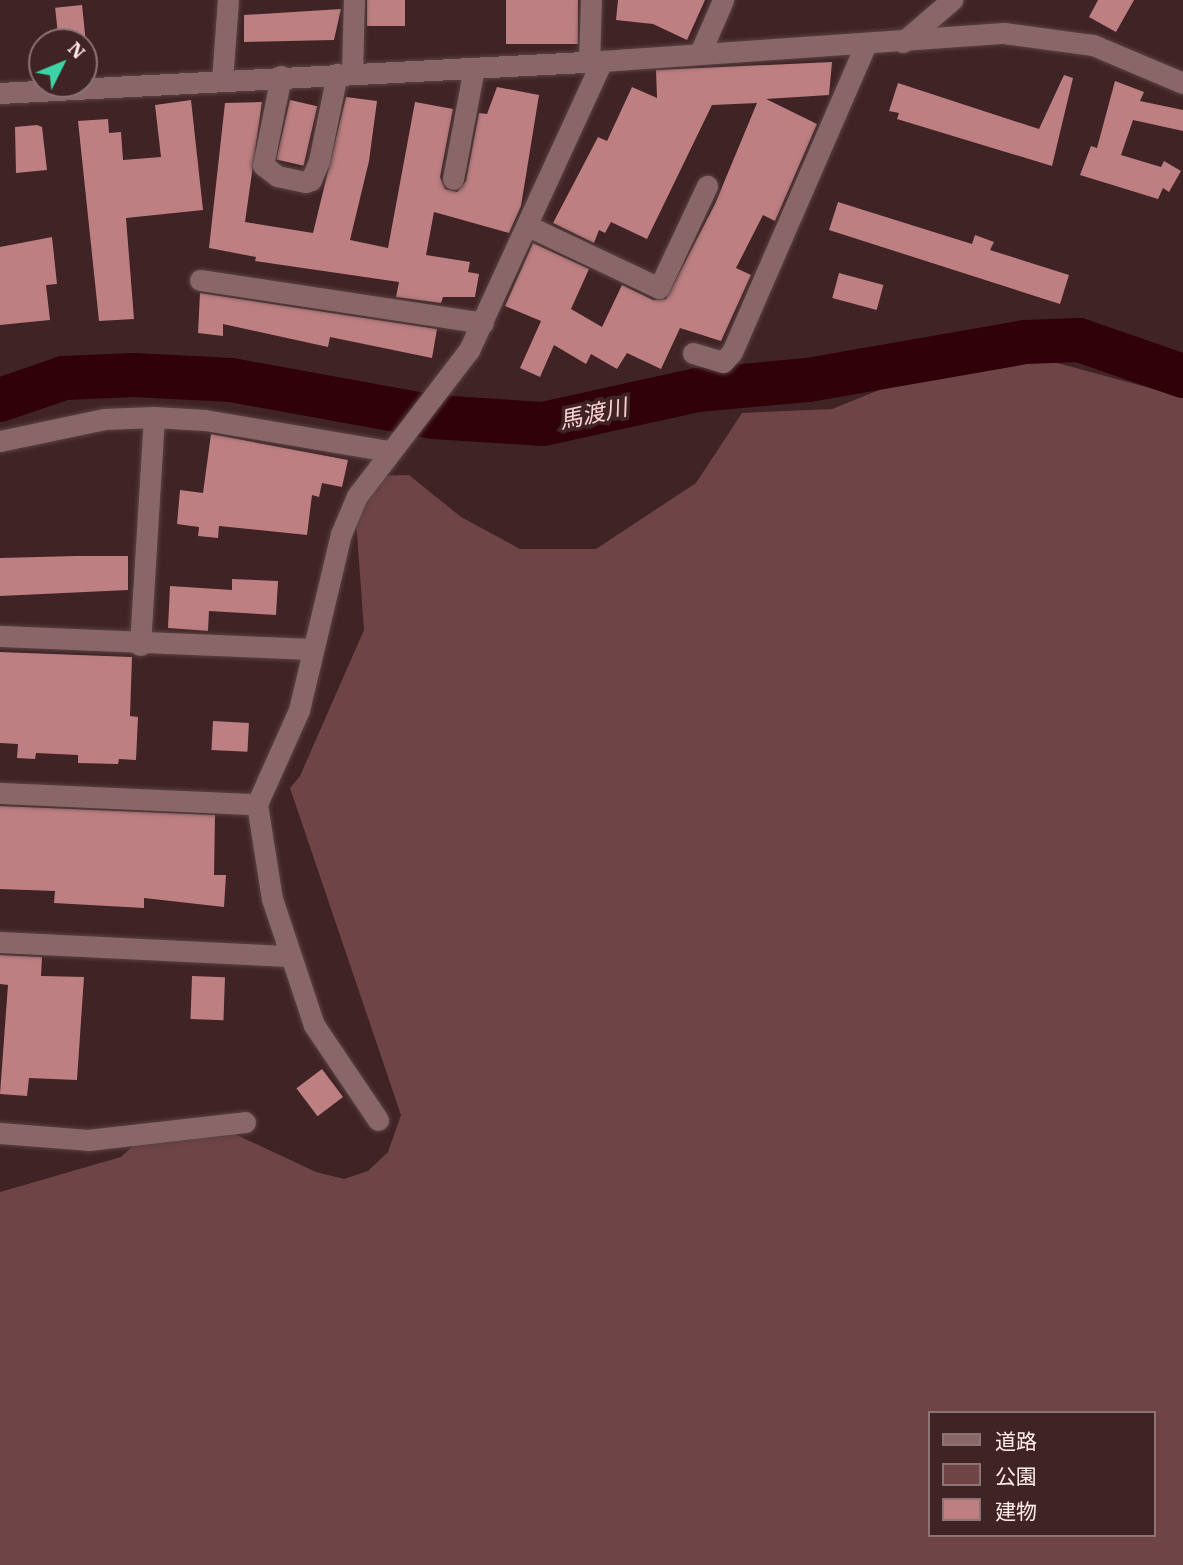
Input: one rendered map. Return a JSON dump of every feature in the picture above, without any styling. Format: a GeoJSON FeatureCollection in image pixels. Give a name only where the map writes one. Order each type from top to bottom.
{"type":"FeatureCollection","features":[{"type":"Feature","properties":{"kind":"street"},"geometry":{"type":"LineString","coordinates":[[222,81],[228,0]]}},
{"type":"Feature","properties":{"kind":"street"},"geometry":{"type":"LineString","coordinates":[[281,76],[263,165],[277,176],[305,182],[311,180],[319,161],[344,74],[354,0]]}},
{"type":"Feature","properties":{"kind":"street"},"geometry":{"type":"LineString","coordinates":[[378,1119],[314,1025],[272,899],[257,804],[299,710],[341,534],[357,496],[388,451],[469,349],[528,226],[595,62],[591,0]]}},
{"type":"Feature","properties":{"kind":"street"},"geometry":{"type":"LineString","coordinates":[[700,53],[723,0]]}},
{"type":"Feature","properties":{"kind":"street"},"geometry":{"type":"LineString","coordinates":[[904,42],[952,0]]}},
{"type":"Feature","properties":{"kind":"street"},"geometry":{"type":"LineString","coordinates":[[0,93],[281,76],[595,62],[1004,33],[1036,35],[1093,46],[1183,83]]}},
{"type":"Feature","properties":{"kind":"street"},"geometry":{"type":"LineString","coordinates":[[693,353],[723,362],[732,352],[866,44]]}},
{"type":"Feature","properties":{"kind":"street"},"geometry":{"type":"LineString","coordinates":[[453,179],[474,68]]}},
{"type":"Feature","properties":{"kind":"street"},"geometry":{"type":"LineString","coordinates":[[528,226],[659,288],[707,186]]}},
{"type":"Feature","properties":{"kind":"street"},"geometry":{"type":"LineString","coordinates":[[200,280],[483,323]]}},
{"type":"Feature","properties":{"kind":"street"},"geometry":{"type":"LineString","coordinates":[[0,441],[104,419],[154,417],[205,420],[388,451]]}},
{"type":"Feature","properties":{"kind":"street"},"geometry":{"type":"LineString","coordinates":[[140,645],[154,417]]}},
{"type":"Feature","properties":{"kind":"street"},"geometry":{"type":"LineString","coordinates":[[0,636],[140,645],[313,649]]}},
{"type":"Feature","properties":{"kind":"street"},"geometry":{"type":"LineString","coordinates":[[0,793],[257,804]]}},
{"type":"Feature","properties":{"kind":"street"},"geometry":{"type":"LineString","coordinates":[[0,942],[289,956]]}},
{"type":"Feature","properties":{"kind":"street"},"geometry":{"type":"LineString","coordinates":[[0,1133],[88,1140],[245,1122]]}},
{"type":"Feature","properties":{"kind":"green space"},"geometry":{"type":"Polygon","coordinates":[[[1024,354],[1183,397],[1183,1565],[0,1565],[0,1192],[121,1157],[159,1122],[228,1131],[316,1172],[344,1179],[368,1171],[388,1152],[401,1115],[290,788],[300,776],[364,630],[356,520],[371,476],[409,475],[461,517],[520,549],[596,549],[696,483],[742,413],[832,409],[909,378],[1024,354]]]}},
{"type":"Feature","properties":{"kind":"building"},"geometry":{"type":"Polygon","coordinates":[[[367,0],[405,0],[405,26],[367,26],[367,0]]]}},
{"type":"Feature","properties":{"kind":"building"},"geometry":{"type":"Polygon","coordinates":[[[506,0],[578,0],[578,44],[506,44],[506,0]]]}},
{"type":"Feature","properties":{"kind":"building"},"geometry":{"type":"Polygon","coordinates":[[[618,0],[705,0],[687,40],[653,24],[616,20],[618,0]]]}},
{"type":"Feature","properties":{"kind":"building"},"geometry":{"type":"Polygon","coordinates":[[[1098,0],[1134,0],[1116,32],[1089,17],[1098,0]]]}},
{"type":"Feature","properties":{"kind":"building"},"geometry":{"type":"Polygon","coordinates":[[[82,5],[84,28],[57,28],[55,8],[82,5]]]}},
{"type":"Feature","properties":{"kind":"building"},"geometry":{"type":"Polygon","coordinates":[[[341,9],[334,40],[244,42],[244,15],[341,9]]]}},
{"type":"Feature","properties":{"kind":"building"},"geometry":{"type":"Polygon","coordinates":[[[832,62],[829,95],[766,99],[817,124],[775,221],[763,215],[736,268],[751,275],[721,341],[680,328],[661,369],[627,353],[617,369],[591,354],[586,364],[554,345],[540,377],[520,368],[541,321],[505,306],[533,243],[589,269],[571,309],[602,327],[622,285],[653,300],[666,299],[715,204],[757,103],[712,105],[647,239],[611,222],[605,233],[599,230],[594,243],[553,223],[598,137],[607,141],[632,87],[657,98],[656,70],[832,62]]]}},
{"type":"Feature","properties":{"kind":"building"},"geometry":{"type":"Polygon","coordinates":[[[1064,75],[1073,78],[1052,166],[897,119],[899,113],[889,111],[898,83],[1039,129],[1064,75]]]}},
{"type":"Feature","properties":{"kind":"building"},"geometry":{"type":"Polygon","coordinates":[[[1115,81],[1144,92],[1140,101],[1183,110],[1183,131],[1133,120],[1121,155],[1161,167],[1164,161],[1181,171],[1169,192],[1163,188],[1158,199],[1080,175],[1091,146],[1097,148],[1115,81]]]}},
{"type":"Feature","properties":{"kind":"building"},"geometry":{"type":"Polygon","coordinates":[[[497,87],[539,95],[521,206],[509,233],[434,212],[426,255],[470,262],[468,272],[479,274],[475,297],[443,297],[441,303],[396,297],[399,282],[255,261],[256,257],[209,248],[225,103],[262,102],[245,222],[313,233],[346,97],[377,101],[369,161],[350,240],[388,248],[415,102],[453,109],[440,177],[445,189],[457,192],[466,181],[479,113],[487,114],[497,87]]]}},
{"type":"Feature","properties":{"kind":"building"},"geometry":{"type":"Polygon","coordinates":[[[191,100],[203,210],[126,218],[134,319],[99,321],[78,121],[108,119],[109,133],[121,132],[123,160],[161,157],[155,105],[191,100]]]}},
{"type":"Feature","properties":{"kind":"building"},"geometry":{"type":"Polygon","coordinates":[[[290,100],[317,106],[304,166],[276,159],[290,100]]]}},
{"type":"Feature","properties":{"kind":"building"},"geometry":{"type":"Polygon","coordinates":[[[15,127],[42,127],[47,170],[16,173],[15,127]]]}},
{"type":"Feature","properties":{"kind":"building"},"geometry":{"type":"Polygon","coordinates":[[[838,202],[972,244],[975,235],[994,242],[990,250],[1069,275],[1060,304],[829,230],[838,202]]]}},
{"type":"Feature","properties":{"kind":"building"},"geometry":{"type":"Polygon","coordinates":[[[52,237],[57,284],[46,285],[50,320],[0,325],[0,247],[52,237]]]}},
{"type":"Feature","properties":{"kind":"building"},"geometry":{"type":"Polygon","coordinates":[[[839,273],[883,285],[877,310],[832,298],[839,273]]]}},
{"type":"Feature","properties":{"kind":"building"},"geometry":{"type":"Polygon","coordinates":[[[200,293],[437,329],[432,358],[330,337],[328,347],[223,324],[223,336],[198,333],[200,293]]]}},
{"type":"Feature","properties":{"kind":"building"},"geometry":{"type":"Polygon","coordinates":[[[211,434],[348,460],[342,487],[322,483],[319,497],[312,495],[307,535],[219,526],[218,538],[198,536],[199,527],[177,524],[180,490],[203,493],[211,434]]]}},
{"type":"Feature","properties":{"kind":"building"},"geometry":{"type":"Polygon","coordinates":[[[128,556],[128,590],[0,596],[0,558],[128,556]]]}},
{"type":"Feature","properties":{"kind":"building"},"geometry":{"type":"Polygon","coordinates":[[[232,579],[278,581],[276,615],[209,611],[208,631],[168,628],[170,586],[232,590],[232,579]]]}},
{"type":"Feature","properties":{"kind":"building"},"geometry":{"type":"Polygon","coordinates":[[[0,652],[132,657],[130,716],[138,717],[136,760],[119,759],[118,764],[78,763],[78,755],[36,753],[35,759],[17,758],[18,744],[0,743],[0,652]]]}},
{"type":"Feature","properties":{"kind":"building"},"geometry":{"type":"Polygon","coordinates":[[[213,721],[249,723],[247,752],[211,750],[213,721]]]}},
{"type":"Feature","properties":{"kind":"building"},"geometry":{"type":"Polygon","coordinates":[[[0,806],[215,815],[214,875],[226,875],[224,907],[144,898],[144,908],[54,903],[55,891],[0,889],[0,806]]]}},
{"type":"Feature","properties":{"kind":"building"},"geometry":{"type":"Polygon","coordinates":[[[0,955],[42,957],[41,976],[84,977],[77,1080],[29,1078],[27,1096],[0,1094],[8,985],[0,984],[0,955]]]}},
{"type":"Feature","properties":{"kind":"building"},"geometry":{"type":"Polygon","coordinates":[[[192,976],[225,977],[223,1020],[190,1019],[192,976]]]}},
{"type":"Feature","properties":{"kind":"building"},"geometry":{"type":"Polygon","coordinates":[[[322,1069],[343,1097],[318,1116],[296,1088],[322,1069]]]}},
{"type":"Feature","properties":{"kind":"waterway","name":"馬渡川"},"geometry":{"type":"LineString","coordinates":[[0,400],[64,378],[134,375],[231,380],[434,417],[543,424],[698,390],[808,380],[1025,342],[1079,340],[1183,376]]}}]}
